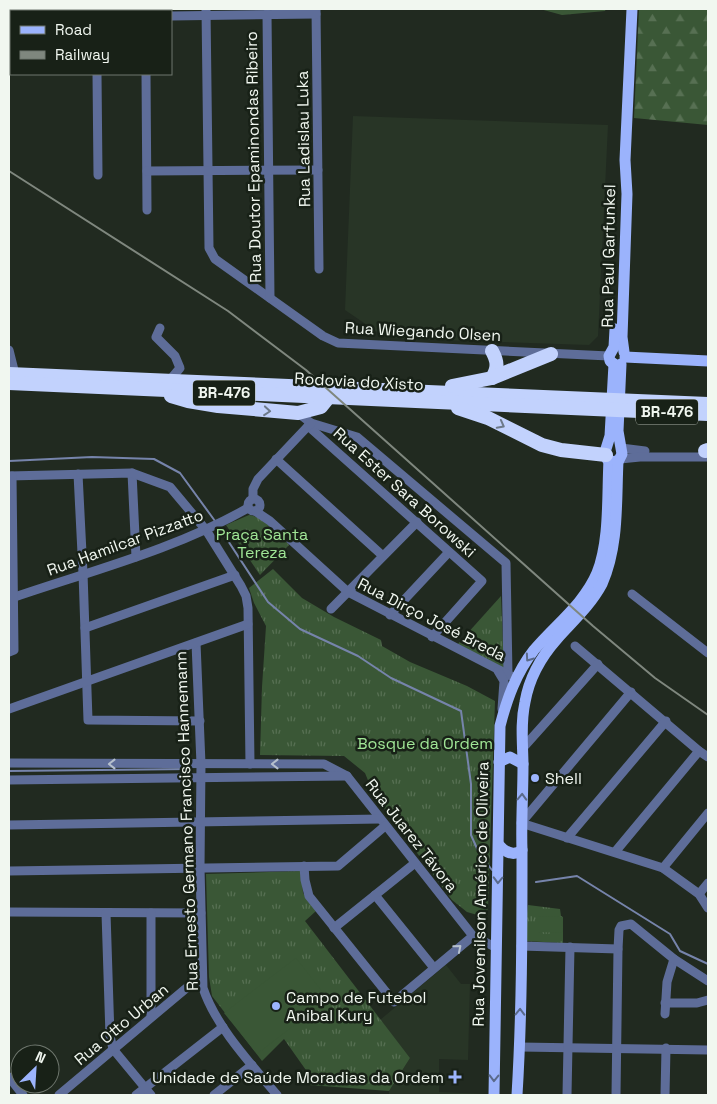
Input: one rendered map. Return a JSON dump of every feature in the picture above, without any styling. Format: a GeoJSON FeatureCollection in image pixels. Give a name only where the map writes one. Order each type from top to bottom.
{"type":"FeatureCollection","features":[{"type":"Feature","properties":{"kind":"highway"},"geometry":{"type":"LineString","coordinates":[[492,351],[498,364],[492,378]]}},
{"type":"Feature","properties":{"kind":"highway"},"geometry":{"type":"LineString","coordinates":[[411,391],[470,384],[492,378],[551,354]]}},
{"type":"Feature","properties":{"kind":"highway","name":"Rodovia do Xisto"},"geometry":{"type":"LineString","coordinates":[[11,377],[170,380],[411,391],[626,405],[708,404]]}},
{"type":"Feature","properties":{"kind":"highway","name":"Rodovia do Xisto"},"geometry":{"type":"LineString","coordinates":[[11,377],[325,402],[605,404]]}},
{"type":"Feature","properties":{"kind":"highway"},"geometry":{"type":"LineString","coordinates":[[151,389],[188,401],[218,406],[298,413],[325,402]]}},
{"type":"Feature","properties":{"kind":"highway"},"geometry":{"type":"LineString","coordinates":[[310,424],[325,402]]}},
{"type":"Feature","properties":{"kind":"highway"},"geometry":{"type":"LineString","coordinates":[[438,402],[488,418],[542,446],[561,450],[614,455]]}},
{"type":"Feature","properties":{"kind":"highway","name":"Rodovia do Xisto"},"geometry":{"type":"LineString","coordinates":[[626,405],[708,414]]}},
{"type":"Feature","properties":{"kind":"main road","name":"Rua Paul Garfunkel"},"geometry":{"type":"LineString","coordinates":[[500,726],[512,677],[578,602],[596,574],[604,547],[618,431],[615,339],[620,196],[625,160],[632,9]]}},
{"type":"Feature","properties":{"kind":"main road","name":"Rua Wiegando Olsen"},"geometry":{"type":"LineString","coordinates":[[617,357],[708,361]]}},
{"type":"Feature","properties":{"kind":"main road","name":"Rua Paul Garfunkel"},"geometry":{"type":"LineString","coordinates":[[522,749],[523,716],[531,680],[542,658],[555,640],[591,601],[605,574],[613,545],[614,455]]}},
{"type":"Feature","properties":{"kind":"main road","name":"Rua Jovenilson Américo de Oliveira"},"geometry":{"type":"LineString","coordinates":[[494,1095],[500,726]]}},
{"type":"Feature","properties":{"kind":"main road"},"geometry":{"type":"LineString","coordinates":[[517,1095],[520,1047],[522,749]]}},
{"type":"Feature","properties":{"kind":"main road"},"geometry":{"type":"LineString","coordinates":[[499,762],[510,757],[517,759],[523,764]]}},
{"type":"Feature","properties":{"kind":"main road"},"geometry":{"type":"LineString","coordinates":[[499,844],[504,850],[511,853],[522,850]]}},
{"type":"Feature","properties":{"kind":"street"},"geometry":{"type":"LineString","coordinates":[[172,16],[206,12],[267,14],[316,11]]}},
{"type":"Feature","properties":{"kind":"street","name":"Rua Ladislau Luka"},"geometry":{"type":"LineString","coordinates":[[316,11],[319,269]]}},
{"type":"Feature","properties":{"kind":"street"},"geometry":{"type":"LineString","coordinates":[[206,12],[208,171]]}},
{"type":"Feature","properties":{"kind":"street","name":"Rua Doutor Epaminondas Ribeiro"},"geometry":{"type":"LineString","coordinates":[[267,14],[270,298]]}},
{"type":"Feature","properties":{"kind":"street"},"geometry":{"type":"LineString","coordinates":[[97,75],[98,175]]}},
{"type":"Feature","properties":{"kind":"street"},"geometry":{"type":"LineString","coordinates":[[146,75],[147,210]]}},
{"type":"Feature","properties":{"kind":"street"},"geometry":{"type":"LineString","coordinates":[[146,171],[318,170]]}},
{"type":"Feature","properties":{"kind":"street","name":"Rua Wiegando Olsen"},"geometry":{"type":"LineString","coordinates":[[208,171],[209,248],[215,259],[323,336],[338,343],[617,357]]}},
{"type":"Feature","properties":{"kind":"street"},"geometry":{"type":"LineString","coordinates":[[160,328],[156,337],[175,356],[180,368],[170,380]]}},
{"type":"Feature","properties":{"kind":"street"},"geometry":{"type":"LineString","coordinates":[[9,350],[11,377]]}},
{"type":"Feature","properties":{"kind":"street","name":"Rua Ester Sara Borowski"},"geometry":{"type":"LineString","coordinates":[[298,413],[482,581],[432,637]]}},
{"type":"Feature","properties":{"kind":"street"},"geometry":{"type":"LineString","coordinates":[[254,506],[253,489],[255,484],[310,424],[357,437],[506,563],[512,677]]}},
{"type":"Feature","properties":{"kind":"street"},"geometry":{"type":"LineString","coordinates":[[614,455],[640,451],[707,453]]}},
{"type":"Feature","properties":{"kind":"street"},"geometry":{"type":"LineString","coordinates":[[276,459],[383,556]]}},
{"type":"Feature","properties":{"kind":"street"},"geometry":{"type":"LineString","coordinates":[[132,473],[136,557]]}},
{"type":"Feature","properties":{"kind":"street"},"geometry":{"type":"LineString","coordinates":[[9,763],[250,764],[248,608],[246,596],[208,530],[170,487],[132,473],[11,476],[11,651]]}},
{"type":"Feature","properties":{"kind":"street"},"geometry":{"type":"LineString","coordinates":[[78,474],[88,720],[200,721]]}},
{"type":"Feature","properties":{"kind":"street","name":"Rua Dirço José Breda"},"geometry":{"type":"LineString","coordinates":[[254,506],[348,592],[512,677]]}},
{"type":"Feature","properties":{"kind":"street","name":"Rua Hamilcar Pizzatto"},"geometry":{"type":"LineString","coordinates":[[11,598],[136,557],[208,530],[254,506]]}},
{"type":"Feature","properties":{"kind":"street"},"geometry":{"type":"LineString","coordinates":[[331,608],[417,522]]}},
{"type":"Feature","properties":{"kind":"street"},"geometry":{"type":"LineString","coordinates":[[390,615],[449,552]]}},
{"type":"Feature","properties":{"kind":"street"},"geometry":{"type":"LineString","coordinates":[[85,628],[235,575]]}},
{"type":"Feature","properties":{"kind":"street"},"geometry":{"type":"LineString","coordinates":[[632,594],[708,653]]}},
{"type":"Feature","properties":{"kind":"street"},"geometry":{"type":"LineString","coordinates":[[9,709],[248,624]]}},
{"type":"Feature","properties":{"kind":"street","name":"Rua Ernesto Germano Francisco Hannemann"},"geometry":{"type":"LineString","coordinates":[[196,643],[201,764],[200,868],[203,988],[206,998],[223,1026],[277,1095]]}},
{"type":"Feature","properties":{"kind":"street"},"geometry":{"type":"LineString","coordinates":[[575,646],[708,757]]}},
{"type":"Feature","properties":{"kind":"street"},"geometry":{"type":"LineString","coordinates":[[522,749],[598,664]]}},
{"type":"Feature","properties":{"kind":"street","name":"Rua Jovenilson Américo de Oliveira"},"geometry":{"type":"LineString","coordinates":[[494,668],[504,681],[500,726]]}},
{"type":"Feature","properties":{"kind":"street"},"geometry":{"type":"LineString","coordinates":[[631,692],[521,823],[663,868],[699,894],[708,908]]}},
{"type":"Feature","properties":{"kind":"street"},"geometry":{"type":"LineString","coordinates":[[567,838],[666,722]]}},
{"type":"Feature","properties":{"kind":"street"},"geometry":{"type":"LineString","coordinates":[[615,852],[700,751]]}},
{"type":"Feature","properties":{"kind":"street","name":"Rua Juarez Távora"},"geometry":{"type":"LineString","coordinates":[[250,764],[324,764],[347,776],[382,823],[473,936],[495,947]]}},
{"type":"Feature","properties":{"kind":"street"},"geometry":{"type":"LineString","coordinates":[[9,780],[347,776]]}},
{"type":"Feature","properties":{"kind":"street"},"geometry":{"type":"LineString","coordinates":[[663,868],[708,813]]}},
{"type":"Feature","properties":{"kind":"street"},"geometry":{"type":"LineString","coordinates":[[9,825],[200,821],[382,823]]}},
{"type":"Feature","properties":{"kind":"street"},"geometry":{"type":"LineString","coordinates":[[9,871],[338,866],[382,823]]}},
{"type":"Feature","properties":{"kind":"street"},"geometry":{"type":"LineString","coordinates":[[334,928],[415,863]]}},
{"type":"Feature","properties":{"kind":"street"},"geometry":{"type":"LineString","coordinates":[[304,866],[309,896],[394,1002],[473,936]]}},
{"type":"Feature","properties":{"kind":"street"},"geometry":{"type":"LineString","coordinates":[[699,894],[708,883]]}},
{"type":"Feature","properties":{"kind":"street"},"geometry":{"type":"LineString","coordinates":[[375,895],[434,968]]}},
{"type":"Feature","properties":{"kind":"street"},"geometry":{"type":"LineString","coordinates":[[9,912],[201,913]]}},
{"type":"Feature","properties":{"kind":"street"},"geometry":{"type":"LineString","coordinates":[[106,913],[110,1036],[113,1049],[148,1092]]}},
{"type":"Feature","properties":{"kind":"street"},"geometry":{"type":"LineString","coordinates":[[151,913],[151,1016]]}},
{"type":"Feature","properties":{"kind":"street"},"geometry":{"type":"LineString","coordinates":[[616,1095],[619,930],[624,924],[631,924],[674,959],[708,981]]}},
{"type":"Feature","properties":{"kind":"street"},"geometry":{"type":"LineString","coordinates":[[521,946],[618,949]]}},
{"type":"Feature","properties":{"kind":"street"},"geometry":{"type":"LineString","coordinates":[[567,1095],[570,947]]}},
{"type":"Feature","properties":{"kind":"street"},"geometry":{"type":"LineString","coordinates":[[665,1014],[667,982],[674,959]]}},
{"type":"Feature","properties":{"kind":"street","name":"Rua Otto Urban"},"geometry":{"type":"LineString","coordinates":[[59,1095],[151,1016],[202,976]]}},
{"type":"Feature","properties":{"kind":"street"},"geometry":{"type":"LineString","coordinates":[[665,1003],[697,1003],[708,1000]]}},
{"type":"Feature","properties":{"kind":"street"},"geometry":{"type":"LineString","coordinates":[[136,1095],[148,1092],[223,1026]]}},
{"type":"Feature","properties":{"kind":"street"},"geometry":{"type":"LineString","coordinates":[[520,1047],[708,1050]]}},
{"type":"Feature","properties":{"kind":"street"},"geometry":{"type":"LineString","coordinates":[[665,1095],[666,1048]]}},
{"type":"Feature","properties":{"kind":"street"},"geometry":{"type":"LineString","coordinates":[[214,1095],[252,1064]]}},
{"type":"Feature","properties":{"kind":"street"},"geometry":{"type":"LineString","coordinates":[[9,1077],[23,1095]]}},
{"type":"Feature","properties":{"kind":"shaded area"},"geometry":{"type":"Polygon","coordinates":[[[353,116],[608,125],[598,336],[589,345],[386,338],[345,310],[353,116]]]}},
{"type":"Feature","properties":{"kind":"shaded area"},"geometry":{"type":"Polygon","coordinates":[[[446,965],[461,984],[470,984],[468,1060],[439,1059],[439,1092],[487,1095],[389,1095],[389,1091],[410,1058],[380,1020],[446,965]]]}},
{"type":"Feature","properties":{"kind":"green space"},"geometry":{"type":"Polygon","coordinates":[[[540,9],[606,9],[605,11],[562,15],[540,9]]]}},
{"type":"Feature","properties":{"kind":"green space"},"geometry":{"type":"Polygon","coordinates":[[[639,9],[708,9],[708,125],[634,118],[639,9]]]}},
{"type":"Feature","properties":{"kind":"green space","name":"Praça Santa Tereza"},"geometry":{"type":"Polygon","coordinates":[[[249,515],[266,522],[289,545],[260,575],[226,525],[249,515]]]}},
{"type":"Feature","properties":{"kind":"green space","name":"Bosque da Ordem"},"geometry":{"type":"Polygon","coordinates":[[[273,569],[302,598],[334,617],[381,640],[382,646],[410,662],[467,686],[495,701],[488,909],[481,916],[467,912],[452,900],[374,795],[365,773],[344,756],[260,755],[266,626],[254,603],[249,588],[273,569]]]}},
{"type":"Feature","properties":{"kind":"green space"},"geometry":{"type":"Polygon","coordinates":[[[501,596],[504,669],[457,645],[501,596]]]}},
{"type":"Feature","properties":{"kind":"green space"},"geometry":{"type":"Polygon","coordinates":[[[301,871],[303,893],[316,911],[305,921],[410,1058],[389,1091],[309,1085],[303,1078],[308,1073],[284,1039],[262,1061],[212,996],[209,977],[206,874],[301,871]]]}},
{"type":"Feature","properties":{"kind":"green space"},"geometry":{"type":"Polygon","coordinates":[[[528,905],[560,909],[561,916],[563,917],[563,943],[524,941],[528,905]]]}},
{"type":"Feature","properties":{"kind":"green space"},"geometry":{"type":"Polygon","coordinates":[[[538,916],[563,917],[562,933],[538,932],[538,916]]]}},
{"type":"Feature","properties":{"kind":"green space","name":"Campo de Futebol Anibal Kury"},"geometry":{"type":"Polygon","coordinates":[[[296,958],[328,999],[257,1054],[224,1013],[296,958]]]}},
{"type":"Feature","properties":{"kind":"waterway"},"geometry":{"type":"LineString","coordinates":[[9,461],[92,457],[154,459],[180,473],[215,521]]}},
{"type":"Feature","properties":{"kind":"waterway"},"geometry":{"type":"LineString","coordinates":[[219,527],[268,602],[300,629],[358,656],[391,678],[461,711],[471,784],[471,835],[479,853],[492,870]]}},
{"type":"Feature","properties":{"kind":"waterway"},"geometry":{"type":"LineString","coordinates":[[9,771],[190,769]]}},
{"type":"Feature","properties":{"kind":"waterway"},"geometry":{"type":"LineString","coordinates":[[536,882],[577,876],[670,934],[680,951],[708,964]]}},
{"type":"Feature","properties":{"kind":"railway"},"geometry":{"type":"LineString","coordinates":[[9,171],[228,311],[306,370],[593,626],[655,678],[708,715]]}},
{"type":"Feature","properties":{"kind":"place","name":"Shell"},"geometry":{"type":"Point","coordinates":[535,778]}},
{"type":"Feature","properties":{"kind":"place","name":"Campo de Futebol Anibal Kury"},"geometry":{"type":"Point","coordinates":[276,1006]}},
{"type":"Feature","properties":{"kind":"place","name":"Unidade de Saúde Moradias da Ordem"},"geometry":{"type":"Point","coordinates":[455,1077]}}]}
